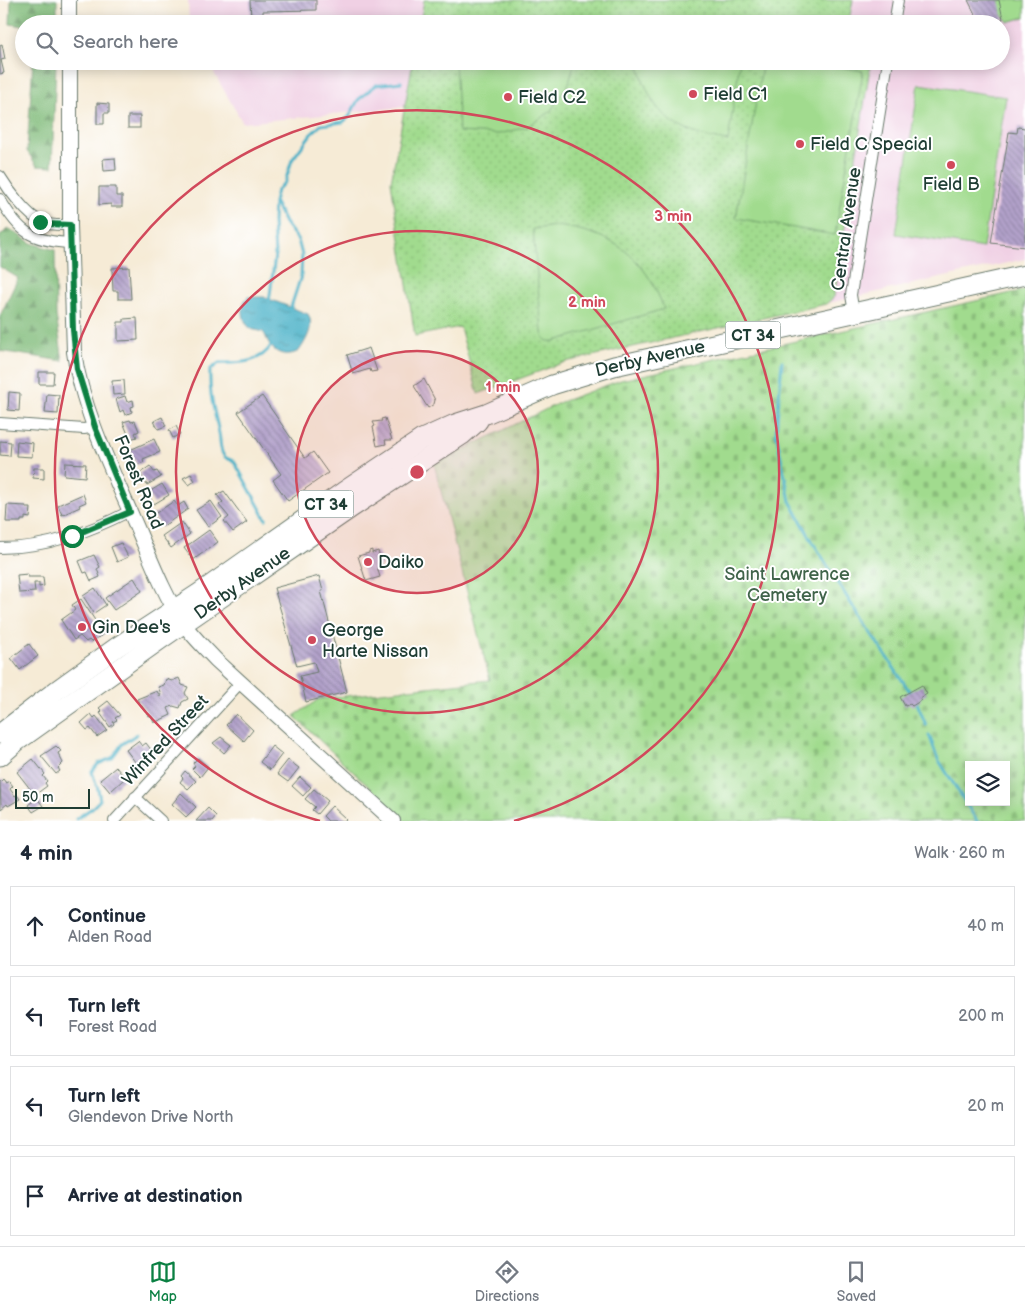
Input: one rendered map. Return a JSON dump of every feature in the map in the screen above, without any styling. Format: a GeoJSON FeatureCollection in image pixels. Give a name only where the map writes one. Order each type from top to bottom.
{"type":"FeatureCollection","features":[{"type":"Feature","properties":{"kind":"highway","name":"Derby Avenue"},"geometry":{"type":"LineString","coordinates":[[0,756],[180,616],[353,496],[422,439],[552,385],[596,370],[1025,275]]}},
{"type":"Feature","properties":{"kind":"highway","name":"Derby Avenue"},"geometry":{"type":"LineString","coordinates":[[0,734],[57,690],[180,616]]}},
{"type":"Feature","properties":{"kind":"main road"},"geometry":{"type":"LineString","coordinates":[[69,0],[69,15]]}},
{"type":"Feature","properties":{"kind":"main road","name":"Forest Road"},"geometry":{"type":"LineString","coordinates":[[70,70],[70,243],[73,330],[77,369],[95,427],[130,512],[180,616],[210,654],[393,821]]}},
{"type":"Feature","properties":{"kind":"street"},"geometry":{"type":"LineString","coordinates":[[896,15],[898,0]]}},
{"type":"Feature","properties":{"kind":"street","name":"Central Avenue"},"geometry":{"type":"LineString","coordinates":[[854,313],[851,295],[887,70]]}},
{"type":"Feature","properties":{"kind":"street"},"geometry":{"type":"LineString","coordinates":[[0,177],[40,222],[70,225]]}},
{"type":"Feature","properties":{"kind":"street"},"geometry":{"type":"LineString","coordinates":[[0,200],[10,216],[32,236],[43,240],[70,243]]}},
{"type":"Feature","properties":{"kind":"street"},"geometry":{"type":"LineString","coordinates":[[0,423],[84,429],[95,427]]}},
{"type":"Feature","properties":{"kind":"street"},"geometry":{"type":"LineString","coordinates":[[0,548],[46,544],[72,536],[130,512]]}},
{"type":"Feature","properties":{"kind":"street","name":"Winfred Street"},"geometry":{"type":"LineString","coordinates":[[114,821],[241,682]]}},
{"type":"Feature","properties":{"kind":"street"},"geometry":{"type":"LineString","coordinates":[[135,797],[161,821]]}},
{"type":"Feature","properties":{"kind":"shaded area"},"geometry":{"type":"Polygon","coordinates":[[[188,0],[1025,0],[1025,259],[565,362],[478,394],[460,327],[415,336],[391,182],[404,107],[243,123],[212,70],[1010,70],[1010,15],[189,15],[188,0]]]}},
{"type":"Feature","properties":{"kind":"green space"},"geometry":{"type":"Polygon","coordinates":[[[11,0],[57,0],[57,15],[15,15],[15,25],[10,24],[11,0]]]}},
{"type":"Feature","properties":{"kind":"green space"},"geometry":{"type":"Polygon","coordinates":[[[424,0],[853,0],[850,15],[422,15],[424,0]]]}},
{"type":"Feature","properties":{"kind":"green space"},"geometry":{"type":"Polygon","coordinates":[[[991,0],[1025,0],[1025,17],[1010,21],[1010,15],[1003,15],[991,0]]]}},
{"type":"Feature","properties":{"kind":"green space"},"geometry":{"type":"Polygon","coordinates":[[[462,13],[478,15],[457,15],[462,13]]]}},
{"type":"Feature","properties":{"kind":"green space"},"geometry":{"type":"Polygon","coordinates":[[[32,70],[56,70],[52,167],[37,166],[27,151],[32,70]]]}},
{"type":"Feature","properties":{"kind":"green space"},"geometry":{"type":"Polygon","coordinates":[[[411,70],[870,70],[834,297],[826,304],[565,362],[478,394],[460,327],[415,336],[391,182],[411,70]]]}},
{"type":"Feature","properties":{"kind":"green space","name":"Field C2"},"geometry":{"type":"Polygon","coordinates":[[[456,70],[573,70],[569,83],[550,112],[527,127],[499,134],[459,132],[456,70]]]}},
{"type":"Feature","properties":{"kind":"green space","name":"Field C1"},"geometry":{"type":"Polygon","coordinates":[[[640,70],[739,70],[728,141],[693,133],[679,126],[658,108],[643,80],[640,70]]]}},
{"type":"Feature","properties":{"kind":"green space","name":"Field C Special"},"geometry":{"type":"Polygon","coordinates":[[[761,70],[863,71],[835,235],[736,218],[761,70]]]}},
{"type":"Feature","properties":{"kind":"green space","name":"Field B"},"geometry":{"type":"Polygon","coordinates":[[[919,84],[1006,97],[983,248],[896,234],[919,84]]]}},
{"type":"Feature","properties":{"kind":"green space"},"geometry":{"type":"Polygon","coordinates":[[[556,226],[594,234],[624,250],[647,275],[664,309],[555,341],[546,340],[542,332],[533,229],[556,226]]]}},
{"type":"Feature","properties":{"kind":"green space"},"geometry":{"type":"Polygon","coordinates":[[[8,228],[31,243],[55,250],[56,315],[63,361],[0,351],[0,316],[18,278],[0,267],[0,236],[8,228]]]}},
{"type":"Feature","properties":{"kind":"green space","name":"Saint Lawrence Cemetery"},"geometry":{"type":"Polygon","coordinates":[[[1025,290],[1025,821],[405,821],[294,716],[319,699],[490,680],[434,464],[561,402],[621,380],[1025,290]]]}},
{"type":"Feature","properties":{"kind":"water"},"geometry":{"type":"Polygon","coordinates":[[[248,297],[264,297],[308,314],[311,323],[310,328],[307,338],[299,351],[291,354],[278,352],[272,347],[263,332],[252,329],[247,325],[243,308],[248,297]]]}},
{"type":"Feature","properties":{"kind":"building"},"geometry":{"type":"Polygon","coordinates":[[[250,0],[316,0],[316,10],[263,11],[263,15],[251,15],[250,0]]]}},
{"type":"Feature","properties":{"kind":"building"},"geometry":{"type":"Polygon","coordinates":[[[968,0],[999,0],[1002,15],[976,15],[968,0]]]}},
{"type":"Feature","properties":{"kind":"building"},"geometry":{"type":"Polygon","coordinates":[[[2,44],[5,59],[1,60],[4,73],[0,74],[0,45],[2,44]]]}},
{"type":"Feature","properties":{"kind":"building"},"geometry":{"type":"Polygon","coordinates":[[[97,103],[109,104],[109,113],[104,113],[104,124],[97,124],[97,103]]]}},
{"type":"Feature","properties":{"kind":"building"},"geometry":{"type":"Polygon","coordinates":[[[128,116],[140,116],[140,128],[128,128],[128,116]]]}},
{"type":"Feature","properties":{"kind":"building"},"geometry":{"type":"Polygon","coordinates":[[[1018,127],[1025,128],[1025,247],[991,243],[1009,132],[1017,133],[1018,127]]]}},
{"type":"Feature","properties":{"kind":"building"},"geometry":{"type":"Polygon","coordinates":[[[115,158],[116,170],[104,171],[103,159],[115,158]]]}},
{"type":"Feature","properties":{"kind":"building"},"geometry":{"type":"Polygon","coordinates":[[[99,187],[116,187],[116,196],[122,196],[122,207],[111,207],[111,204],[99,205],[99,187]]]}},
{"type":"Feature","properties":{"kind":"building"},"geometry":{"type":"Polygon","coordinates":[[[129,267],[131,299],[118,299],[118,291],[113,291],[112,268],[129,267]]]}},
{"type":"Feature","properties":{"kind":"building"},"geometry":{"type":"Polygon","coordinates":[[[137,318],[138,340],[118,341],[118,322],[124,322],[124,319],[137,318]]]}},
{"type":"Feature","properties":{"kind":"building"},"geometry":{"type":"Polygon","coordinates":[[[369,348],[377,371],[371,372],[370,369],[353,374],[347,355],[369,348]]]}},
{"type":"Feature","properties":{"kind":"building"},"geometry":{"type":"Polygon","coordinates":[[[39,372],[54,372],[53,384],[39,384],[39,372]]]}},
{"type":"Feature","properties":{"kind":"building"},"geometry":{"type":"Polygon","coordinates":[[[424,379],[435,400],[434,404],[428,408],[414,386],[424,379]]]}},
{"type":"Feature","properties":{"kind":"building"},"geometry":{"type":"Polygon","coordinates":[[[124,380],[125,394],[113,395],[112,381],[124,380]]]}},
{"type":"Feature","properties":{"kind":"building"},"geometry":{"type":"Polygon","coordinates":[[[9,392],[20,393],[19,411],[8,410],[9,392]]]}},
{"type":"Feature","properties":{"kind":"building"},"geometry":{"type":"Polygon","coordinates":[[[47,394],[59,395],[58,414],[45,413],[47,394]]]}},
{"type":"Feature","properties":{"kind":"building"},"geometry":{"type":"Polygon","coordinates":[[[125,396],[127,402],[133,400],[134,406],[131,407],[132,412],[125,415],[123,410],[120,412],[116,399],[125,396]]]}},
{"type":"Feature","properties":{"kind":"building"},"geometry":{"type":"Polygon","coordinates":[[[262,396],[305,458],[313,452],[328,473],[288,501],[273,480],[281,474],[238,412],[262,396]]]}},
{"type":"Feature","properties":{"kind":"building"},"geometry":{"type":"Polygon","coordinates":[[[162,417],[166,426],[158,429],[154,421],[162,417]]]}},
{"type":"Feature","properties":{"kind":"building"},"geometry":{"type":"Polygon","coordinates":[[[385,418],[392,440],[385,440],[386,444],[377,446],[373,422],[382,421],[381,419],[385,418]]]}},
{"type":"Feature","properties":{"kind":"building"},"geometry":{"type":"Polygon","coordinates":[[[130,420],[131,422],[135,421],[139,431],[135,433],[137,437],[130,439],[123,422],[130,420]]]}},
{"type":"Feature","properties":{"kind":"building"},"geometry":{"type":"Polygon","coordinates":[[[176,426],[180,434],[173,438],[169,430],[176,426]]]}},
{"type":"Feature","properties":{"kind":"building"},"geometry":{"type":"Polygon","coordinates":[[[154,439],[160,452],[143,459],[144,462],[137,465],[130,450],[154,439]]]}},
{"type":"Feature","properties":{"kind":"building"},"geometry":{"type":"Polygon","coordinates":[[[0,441],[11,442],[10,456],[0,455],[0,441]]]}},
{"type":"Feature","properties":{"kind":"building"},"geometry":{"type":"Polygon","coordinates":[[[17,441],[33,443],[32,457],[16,456],[17,441]]]}},
{"type":"Feature","properties":{"kind":"building"},"geometry":{"type":"Polygon","coordinates":[[[65,463],[86,464],[85,477],[64,475],[65,463]]]}},
{"type":"Feature","properties":{"kind":"building"},"geometry":{"type":"Polygon","coordinates":[[[150,466],[161,477],[147,485],[140,473],[150,466]]]}},
{"type":"Feature","properties":{"kind":"building"},"geometry":{"type":"Polygon","coordinates":[[[34,468],[44,468],[44,479],[33,478],[34,468]]]}},
{"type":"Feature","properties":{"kind":"building"},"geometry":{"type":"Polygon","coordinates":[[[191,474],[195,481],[189,485],[183,478],[191,474]]]}},
{"type":"Feature","properties":{"kind":"building"},"geometry":{"type":"Polygon","coordinates":[[[162,484],[169,495],[154,504],[147,493],[162,484]]]}},
{"type":"Feature","properties":{"kind":"building"},"geometry":{"type":"Polygon","coordinates":[[[224,491],[247,522],[233,532],[224,521],[229,517],[219,505],[223,502],[217,495],[224,491]]]}},
{"type":"Feature","properties":{"kind":"building"},"geometry":{"type":"Polygon","coordinates":[[[83,494],[86,502],[79,505],[80,507],[62,515],[58,505],[83,494]]]}},
{"type":"Feature","properties":{"kind":"building"},"geometry":{"type":"Polygon","coordinates":[[[174,501],[178,506],[184,502],[188,509],[162,527],[153,515],[174,501]]]}},
{"type":"Feature","properties":{"kind":"building"},"geometry":{"type":"Polygon","coordinates":[[[211,501],[222,517],[208,527],[196,510],[211,501]]]}},
{"type":"Feature","properties":{"kind":"building"},"geometry":{"type":"Polygon","coordinates":[[[7,505],[31,508],[30,518],[25,517],[25,520],[21,520],[21,522],[6,522],[7,505]]]}},
{"type":"Feature","properties":{"kind":"building"},"geometry":{"type":"Polygon","coordinates":[[[182,522],[190,534],[171,548],[162,536],[182,522]]]}},
{"type":"Feature","properties":{"kind":"building"},"geometry":{"type":"Polygon","coordinates":[[[209,530],[218,542],[193,560],[184,548],[209,530]]]}},
{"type":"Feature","properties":{"kind":"building"},"geometry":{"type":"Polygon","coordinates":[[[121,543],[128,557],[117,562],[111,547],[121,543]]]}},
{"type":"Feature","properties":{"kind":"building"},"geometry":{"type":"Polygon","coordinates":[[[372,550],[372,553],[378,551],[382,565],[377,567],[380,577],[366,581],[358,556],[369,553],[372,550]]]}},
{"type":"Feature","properties":{"kind":"building"},"geometry":{"type":"Polygon","coordinates":[[[94,555],[100,567],[97,569],[100,577],[91,581],[87,572],[84,573],[79,561],[94,555]]]}},
{"type":"Feature","properties":{"kind":"building"},"geometry":{"type":"Polygon","coordinates":[[[28,574],[28,577],[43,577],[44,586],[39,587],[39,583],[34,583],[35,592],[19,593],[17,575],[28,574]]]}},
{"type":"Feature","properties":{"kind":"building","name":"George Harte Nissan"},"geometry":{"type":"Polygon","coordinates":[[[319,576],[323,591],[321,591],[347,692],[306,702],[300,676],[317,672],[314,662],[297,666],[274,588],[319,576]]]}},
{"type":"Feature","properties":{"kind":"building"},"geometry":{"type":"Polygon","coordinates":[[[134,578],[142,591],[114,610],[105,598],[134,578]]]}},
{"type":"Feature","properties":{"kind":"building"},"geometry":{"type":"Polygon","coordinates":[[[95,588],[106,605],[94,613],[83,596],[95,588]]]}},
{"type":"Feature","properties":{"kind":"building","name":"Gin Dee's"},"geometry":{"type":"Polygon","coordinates":[[[81,599],[104,634],[91,642],[89,640],[86,642],[80,636],[74,640],[61,620],[75,610],[72,605],[81,599]]]}},
{"type":"Feature","properties":{"kind":"building"},"geometry":{"type":"Polygon","coordinates":[[[29,644],[38,656],[20,670],[11,658],[29,644]]]}},
{"type":"Feature","properties":{"kind":"building"},"geometry":{"type":"Polygon","coordinates":[[[179,678],[182,685],[188,687],[185,693],[188,699],[182,702],[180,708],[173,706],[168,708],[171,715],[154,723],[151,716],[149,716],[137,699],[157,691],[160,697],[161,694],[158,687],[164,685],[166,679],[172,681],[179,678]]]}},
{"type":"Feature","properties":{"kind":"building"},"geometry":{"type":"Polygon","coordinates":[[[922,685],[927,694],[912,706],[910,704],[905,706],[900,697],[922,685]]]}},
{"type":"Feature","properties":{"kind":"building"},"geometry":{"type":"Polygon","coordinates":[[[108,701],[120,715],[115,718],[117,720],[110,727],[100,713],[102,711],[99,708],[108,701]]]}},
{"type":"Feature","properties":{"kind":"building"},"geometry":{"type":"Polygon","coordinates":[[[91,714],[94,718],[96,716],[107,730],[97,737],[90,728],[87,730],[81,723],[91,714]]]}},
{"type":"Feature","properties":{"kind":"building"},"geometry":{"type":"Polygon","coordinates":[[[236,714],[253,730],[244,741],[226,725],[236,714]]]}},
{"type":"Feature","properties":{"kind":"building"},"geometry":{"type":"Polygon","coordinates":[[[221,737],[231,745],[224,753],[213,743],[221,737]]]}},
{"type":"Feature","properties":{"kind":"building"},"geometry":{"type":"Polygon","coordinates":[[[138,741],[142,746],[146,743],[155,755],[139,767],[126,750],[138,741]]]}},
{"type":"Feature","properties":{"kind":"building"},"geometry":{"type":"Polygon","coordinates":[[[56,746],[61,751],[58,753],[63,763],[58,768],[60,771],[56,774],[41,756],[56,746]]]}},
{"type":"Feature","properties":{"kind":"building"},"geometry":{"type":"Polygon","coordinates":[[[272,746],[282,754],[270,770],[260,762],[272,746]]]}},
{"type":"Feature","properties":{"kind":"building"},"geometry":{"type":"Polygon","coordinates":[[[198,758],[208,767],[200,777],[192,769],[195,766],[193,763],[198,758]]]}},
{"type":"Feature","properties":{"kind":"building"},"geometry":{"type":"Polygon","coordinates":[[[33,759],[45,774],[43,776],[47,781],[45,783],[47,786],[32,797],[29,792],[31,790],[17,772],[33,759]]]}},
{"type":"Feature","properties":{"kind":"building"},"geometry":{"type":"Polygon","coordinates":[[[288,760],[299,768],[288,782],[277,774],[288,760]]]}},
{"type":"Feature","properties":{"kind":"building"},"geometry":{"type":"Polygon","coordinates":[[[116,767],[125,778],[110,792],[100,780],[116,767]]]}},
{"type":"Feature","properties":{"kind":"building"},"geometry":{"type":"Polygon","coordinates":[[[185,771],[196,781],[188,789],[180,782],[183,778],[181,776],[185,771]]]}},
{"type":"Feature","properties":{"kind":"building"},"geometry":{"type":"Polygon","coordinates":[[[300,777],[311,787],[303,796],[292,786],[300,777]]]}},
{"type":"Feature","properties":{"kind":"building"},"geometry":{"type":"Polygon","coordinates":[[[3,779],[6,783],[9,781],[13,786],[10,789],[20,799],[8,806],[7,804],[1,809],[0,782],[3,779]]]}},
{"type":"Feature","properties":{"kind":"building"},"geometry":{"type":"Polygon","coordinates":[[[314,789],[328,801],[317,814],[312,810],[315,807],[305,799],[314,789]]]}},
{"type":"Feature","properties":{"kind":"building"},"geometry":{"type":"Polygon","coordinates":[[[181,793],[196,807],[186,817],[172,804],[181,793]]]}},
{"type":"Feature","properties":{"kind":"building"},"geometry":{"type":"Polygon","coordinates":[[[37,798],[43,806],[33,812],[28,805],[37,798]]]}},
{"type":"Feature","properties":{"kind":"building"},"geometry":{"type":"Polygon","coordinates":[[[332,806],[346,819],[344,821],[328,821],[323,816],[332,806]]]}},
{"type":"Feature","properties":{"kind":"building"},"geometry":{"type":"Polygon","coordinates":[[[208,808],[216,816],[212,821],[196,821],[208,808]]]}},
{"type":"Feature","properties":{"kind":"waterway"},"geometry":{"type":"LineString","coordinates":[[269,303],[275,255],[274,202],[277,190],[285,182],[292,160],[311,134],[321,125],[343,122],[349,117],[358,100],[376,85],[401,82]]}},
{"type":"Feature","properties":{"kind":"waterway"},"geometry":{"type":"LineString","coordinates":[[275,203],[285,223],[298,240],[302,255],[301,276],[290,310]]}},
{"type":"Feature","properties":{"kind":"waterway"},"geometry":{"type":"LineString","coordinates":[[266,519],[234,461],[225,457],[221,451],[220,436],[211,395],[210,370],[219,363],[255,359],[267,351],[272,344]]}},
{"type":"Feature","properties":{"kind":"waterway"},"geometry":{"type":"LineString","coordinates":[[782,361],[776,433],[790,501],[850,602],[910,692]]}},
{"type":"Feature","properties":{"kind":"waterway"},"geometry":{"type":"LineString","coordinates":[[917,703],[926,725]]}},
{"type":"Feature","properties":{"kind":"waterway"},"geometry":{"type":"LineString","coordinates":[[76,819],[100,800],[92,772],[98,764],[112,758],[122,744],[137,734]]}},
{"type":"Feature","properties":{"kind":"waterway"},"geometry":{"type":"LineString","coordinates":[[929,735],[938,759],[977,821]]}},
{"type":"Feature","properties":{"kind":"place","name":"Field C1"},"geometry":{"type":"Point","coordinates":[693,94]}},
{"type":"Feature","properties":{"kind":"place","name":"Field C2"},"geometry":{"type":"Point","coordinates":[508,97]}},
{"type":"Feature","properties":{"kind":"place","name":"Field C Special"},"geometry":{"type":"Point","coordinates":[800,144]}},
{"type":"Feature","properties":{"kind":"place","name":"Field B"},"geometry":{"type":"Point","coordinates":[951,165]}},
{"type":"Feature","properties":{"kind":"place","name":"Daiko"},"geometry":{"type":"Point","coordinates":[368,562]}},
{"type":"Feature","properties":{"kind":"place","name":"Gin Dee's"},"geometry":{"type":"Point","coordinates":[82,627]}},
{"type":"Feature","properties":{"kind":"place","name":"George Harte Nissan"},"geometry":{"type":"Point","coordinates":[312,640]}},
{"type":"Feature","properties":{"kind":"route"},"geometry":{"type":"LineString","coordinates":[[40,222],[70,225],[74,352],[77,369],[95,427],[130,512],[72,536]]}}]}
